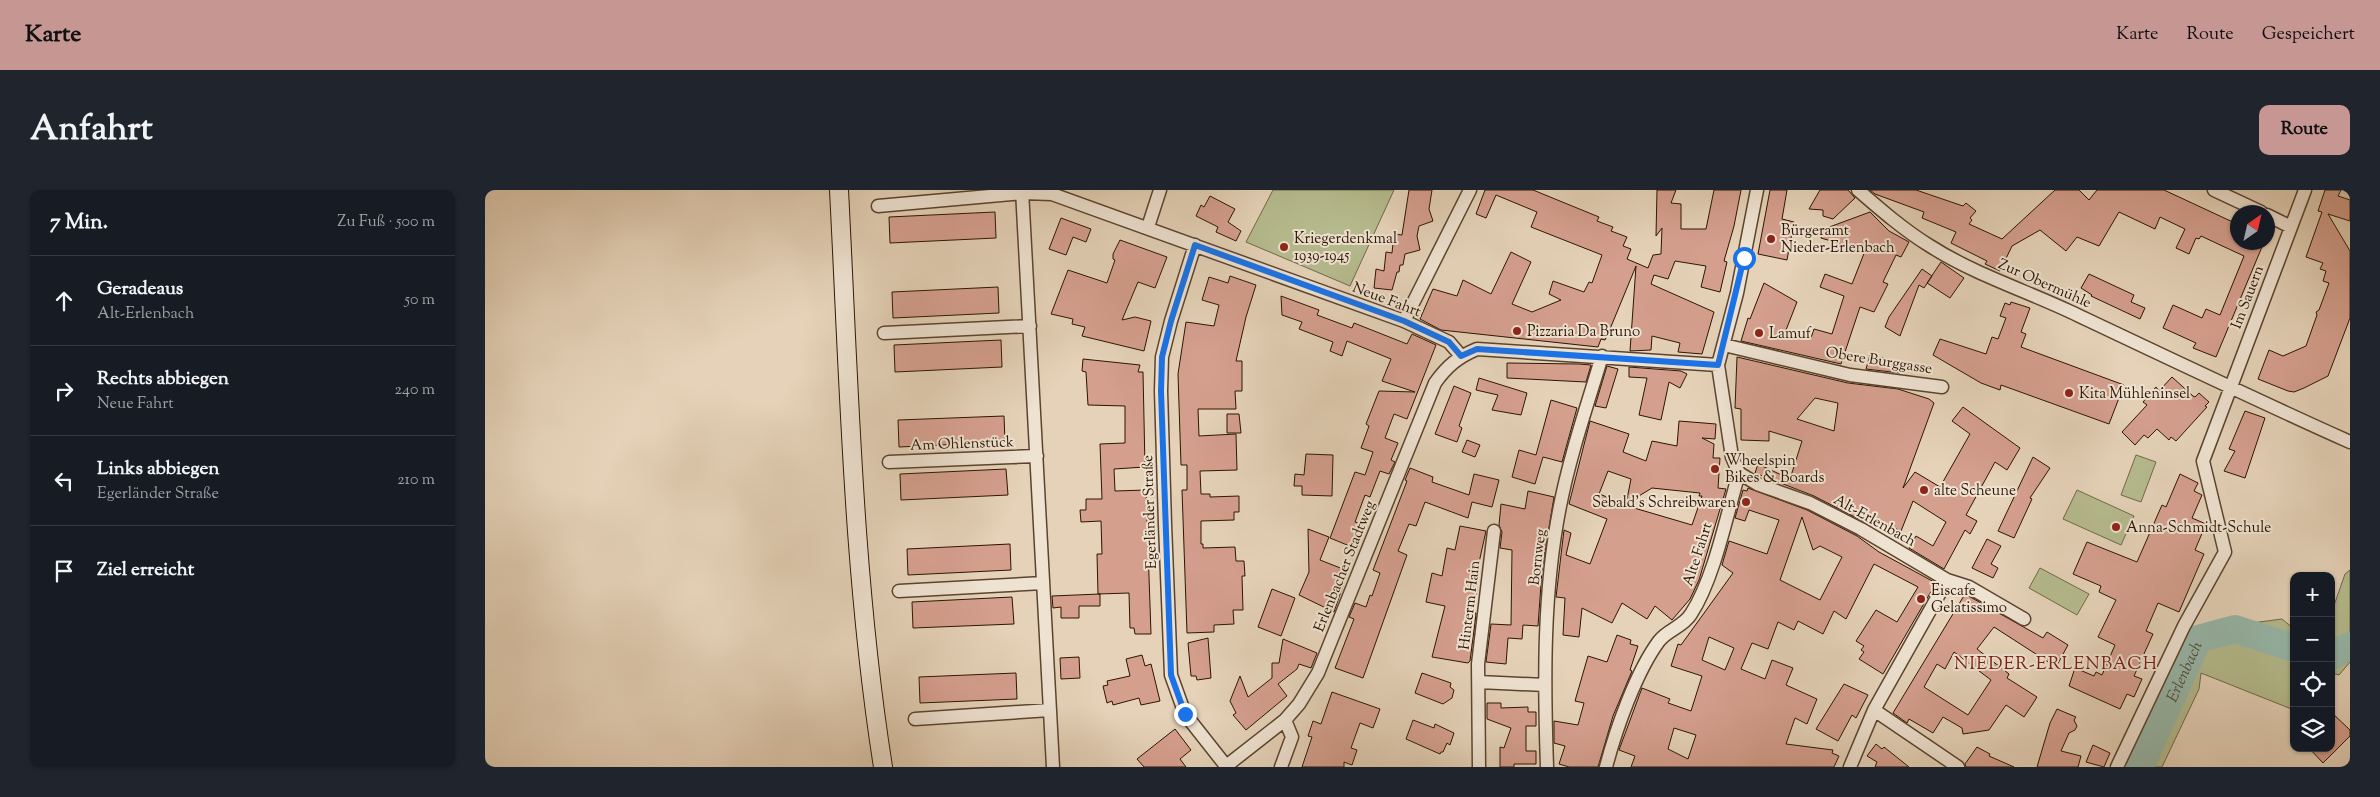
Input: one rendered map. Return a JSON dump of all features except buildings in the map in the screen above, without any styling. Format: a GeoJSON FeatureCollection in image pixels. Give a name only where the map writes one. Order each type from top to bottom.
{"type":"FeatureCollection","features":[{"type":"Feature","properties":{"kind":"main road"},"geometry":{"type":"LineString","coordinates":[[839,190],[861,577],[870,686],[883,767]]}},
{"type":"Feature","properties":{"kind":"street"},"geometry":{"type":"LineString","coordinates":[[1148,227],[1160,190]]}},
{"type":"Feature","properties":{"kind":"street"},"geometry":{"type":"LineString","coordinates":[[1404,321],[1470,190]]}},
{"type":"Feature","properties":{"kind":"street"},"geometry":{"type":"LineString","coordinates":[[1739,473],[1732,457],[1718,365],[1737,293],[1757,190]]}},
{"type":"Feature","properties":{"kind":"street","name":"Zur Obermühle"},"geometry":{"type":"LineString","coordinates":[[1858,190],[1888,216],[1938,251],[2350,442]]}},
{"type":"Feature","properties":{"kind":"street"},"geometry":{"type":"LineString","coordinates":[[2214,190],[2246,205]]}},
{"type":"Feature","properties":{"kind":"street","name":"Im Sauern"},"geometry":{"type":"LineString","coordinates":[[2230,388],[2305,190]]}},
{"type":"Feature","properties":{"kind":"street"},"geometry":{"type":"LineString","coordinates":[[878,206],[1022,192]]}},
{"type":"Feature","properties":{"kind":"street","name":"Neue Fahrt"},"geometry":{"type":"LineString","coordinates":[[1022,192],[1052,194],[1148,227],[1404,321],[1449,342],[1461,356]]}},
{"type":"Feature","properties":{"kind":"street","name":"Am Ohlenstück"},"geometry":{"type":"LineString","coordinates":[[1022,192],[1053,767]]}},
{"type":"Feature","properties":{"kind":"street"},"geometry":{"type":"LineString","coordinates":[[2275,219],[2291,227]]}},
{"type":"Feature","properties":{"kind":"street","name":"Egerländer Straße"},"geometry":{"type":"LineString","coordinates":[[1195,245],[1171,321],[1162,357],[1161,391],[1171,675],[1185,714],[1226,767]]}},
{"type":"Feature","properties":{"kind":"street"},"geometry":{"type":"LineString","coordinates":[[884,334],[1030,326]]}},
{"type":"Feature","properties":{"kind":"street","name":"Obere Burggasse"},"geometry":{"type":"LineString","coordinates":[[1724,345],[1850,375],[1942,387]]}},
{"type":"Feature","properties":{"kind":"street"},"geometry":{"type":"LineString","coordinates":[[1461,356],[1477,349],[1718,365]]}},
{"type":"Feature","properties":{"kind":"street","name":"Erlenbacher Stadtweg"},"geometry":{"type":"LineString","coordinates":[[1226,767],[1285,720],[1299,704],[1318,673],[1435,383],[1447,366],[1461,356]]}},
{"type":"Feature","properties":{"kind":"street","name":"Bornweg"},"geometry":{"type":"LineString","coordinates":[[1547,767],[1545,685],[1549,586],[1560,506],[1602,356]]}},
{"type":"Feature","properties":{"kind":"street"},"geometry":{"type":"LineString","coordinates":[[2117,767],[2184,626],[2225,552],[2203,461],[2230,388]]}},
{"type":"Feature","properties":{"kind":"street","name":"Am Ohlenstück"},"geometry":{"type":"LineString","coordinates":[[889,462],[1037,456]]}},
{"type":"Feature","properties":{"kind":"street","name":"Alt-Erlenbach"},"geometry":{"type":"LineString","coordinates":[[1739,473],[1757,484],[1819,507],[1861,529],[1947,580],[1969,587],[2024,618]]}},
{"type":"Feature","properties":{"kind":"street","name":"Alte Fahrt"},"geometry":{"type":"LineString","coordinates":[[1606,767],[1618,728],[1648,657],[1661,638],[1677,629],[1691,615],[1704,590],[1739,473]]}},
{"type":"Feature","properties":{"kind":"street","name":"Hinterm Hain"},"geometry":{"type":"LineString","coordinates":[[1479,767],[1478,664],[1494,531]]}},
{"type":"Feature","properties":{"kind":"street"},"geometry":{"type":"LineString","coordinates":[[1850,767],[1874,710],[1947,580]]}},
{"type":"Feature","properties":{"kind":"street"},"geometry":{"type":"LineString","coordinates":[[899,591],[1043,583]]}},
{"type":"Feature","properties":{"kind":"street"},"geometry":{"type":"LineString","coordinates":[[1479,682],[1545,685]]}},
{"type":"Feature","properties":{"kind":"street"},"geometry":{"type":"LineString","coordinates":[[915,719],[1050,710]]}},
{"type":"Feature","properties":{"kind":"street"},"geometry":{"type":"LineString","coordinates":[[1874,710],[1958,767]]}},
{"type":"Feature","properties":{"kind":"street"},"geometry":{"type":"LineString","coordinates":[[1281,767],[1292,737],[1285,720]]}},
{"type":"Feature","properties":{"kind":"green space"},"geometry":{"type":"Polygon","coordinates":[[[1273,190],[1394,190],[1350,286],[1246,242],[1273,190]]]}},
{"type":"Feature","properties":{"kind":"green space"},"geometry":{"type":"Polygon","coordinates":[[[2136,455],[2156,462],[2141,502],[2121,495],[2136,455]]]}},
{"type":"Feature","properties":{"kind":"green space"},"geometry":{"type":"Polygon","coordinates":[[[2077,490],[2134,516],[2121,545],[2063,519],[2077,490]]]}},
{"type":"Feature","properties":{"kind":"green space"},"geometry":{"type":"Polygon","coordinates":[[[2040,568],[2089,594],[2077,615],[2029,588],[2040,568]]]}},
{"type":"Feature","properties":{"kind":"green space"},"geometry":{"type":"Polygon","coordinates":[[[2350,570],[2350,662],[2339,675],[2335,674],[2335,603],[2345,574],[2350,570]]]}},
{"type":"Feature","properties":{"kind":"green space"},"geometry":{"type":"Polygon","coordinates":[[[2282,619],[2290,626],[2290,708],[2201,673],[2199,689],[2162,767],[2129,767],[2193,633],[2219,622],[2244,624],[2282,619]]]}},
{"type":"Feature","properties":{"kind":"waterway","name":"Erlenbach"},"geometry":{"type":"LineString","coordinates":[[2140,767],[2198,639],[2235,629],[2290,647]]}},
{"type":"Feature","properties":{"kind":"waterway","name":"Erlenbach"},"geometry":{"type":"LineString","coordinates":[[2335,654],[2350,646]]}},
{"type":"Feature","properties":{"kind":"place","name":"Bürgeramt Nieder-Erlenbach"},"geometry":{"type":"Point","coordinates":[1771,239]}},
{"type":"Feature","properties":{"kind":"place","name":"Kriegerdenkmal 1939-1945"},"geometry":{"type":"Point","coordinates":[1284,247]}},
{"type":"Feature","properties":{"kind":"place","name":"Pizzaria Da Bruno"},"geometry":{"type":"Point","coordinates":[1517,331]}},
{"type":"Feature","properties":{"kind":"place","name":"Lamuf"},"geometry":{"type":"Point","coordinates":[1759,333]}},
{"type":"Feature","properties":{"kind":"place","name":"Kita Mühleninsel"},"geometry":{"type":"Point","coordinates":[2069,393]}},
{"type":"Feature","properties":{"kind":"place","name":"Wheelspin Bikes & Boards"},"geometry":{"type":"Point","coordinates":[1715,469]}},
{"type":"Feature","properties":{"kind":"place","name":"alte Scheune"},"geometry":{"type":"Point","coordinates":[1924,490]}},
{"type":"Feature","properties":{"kind":"place","name":"Sebald's Schreibwaren"},"geometry":{"type":"Point","coordinates":[1746,502]}},
{"type":"Feature","properties":{"kind":"place","name":"Anna-Schmidt-Schule"},"geometry":{"type":"Point","coordinates":[2116,527]}},
{"type":"Feature","properties":{"kind":"place","name":"Eiscafe Gelatissimo"},"geometry":{"type":"Point","coordinates":[1921,599]}},
{"type":"Feature","properties":{"kind":"district","name":"NIEDER-ERLENBACH"},"geometry":{"type":"Point","coordinates":[2056,663]}},
{"type":"Feature","properties":{"kind":"route"},"geometry":{"type":"LineString","coordinates":[[1185,714],[1171,675],[1161,391],[1162,357],[1171,321],[1195,245],[1404,321],[1449,342],[1461,356],[1477,349],[1718,365],[1744,258]]}}]}
